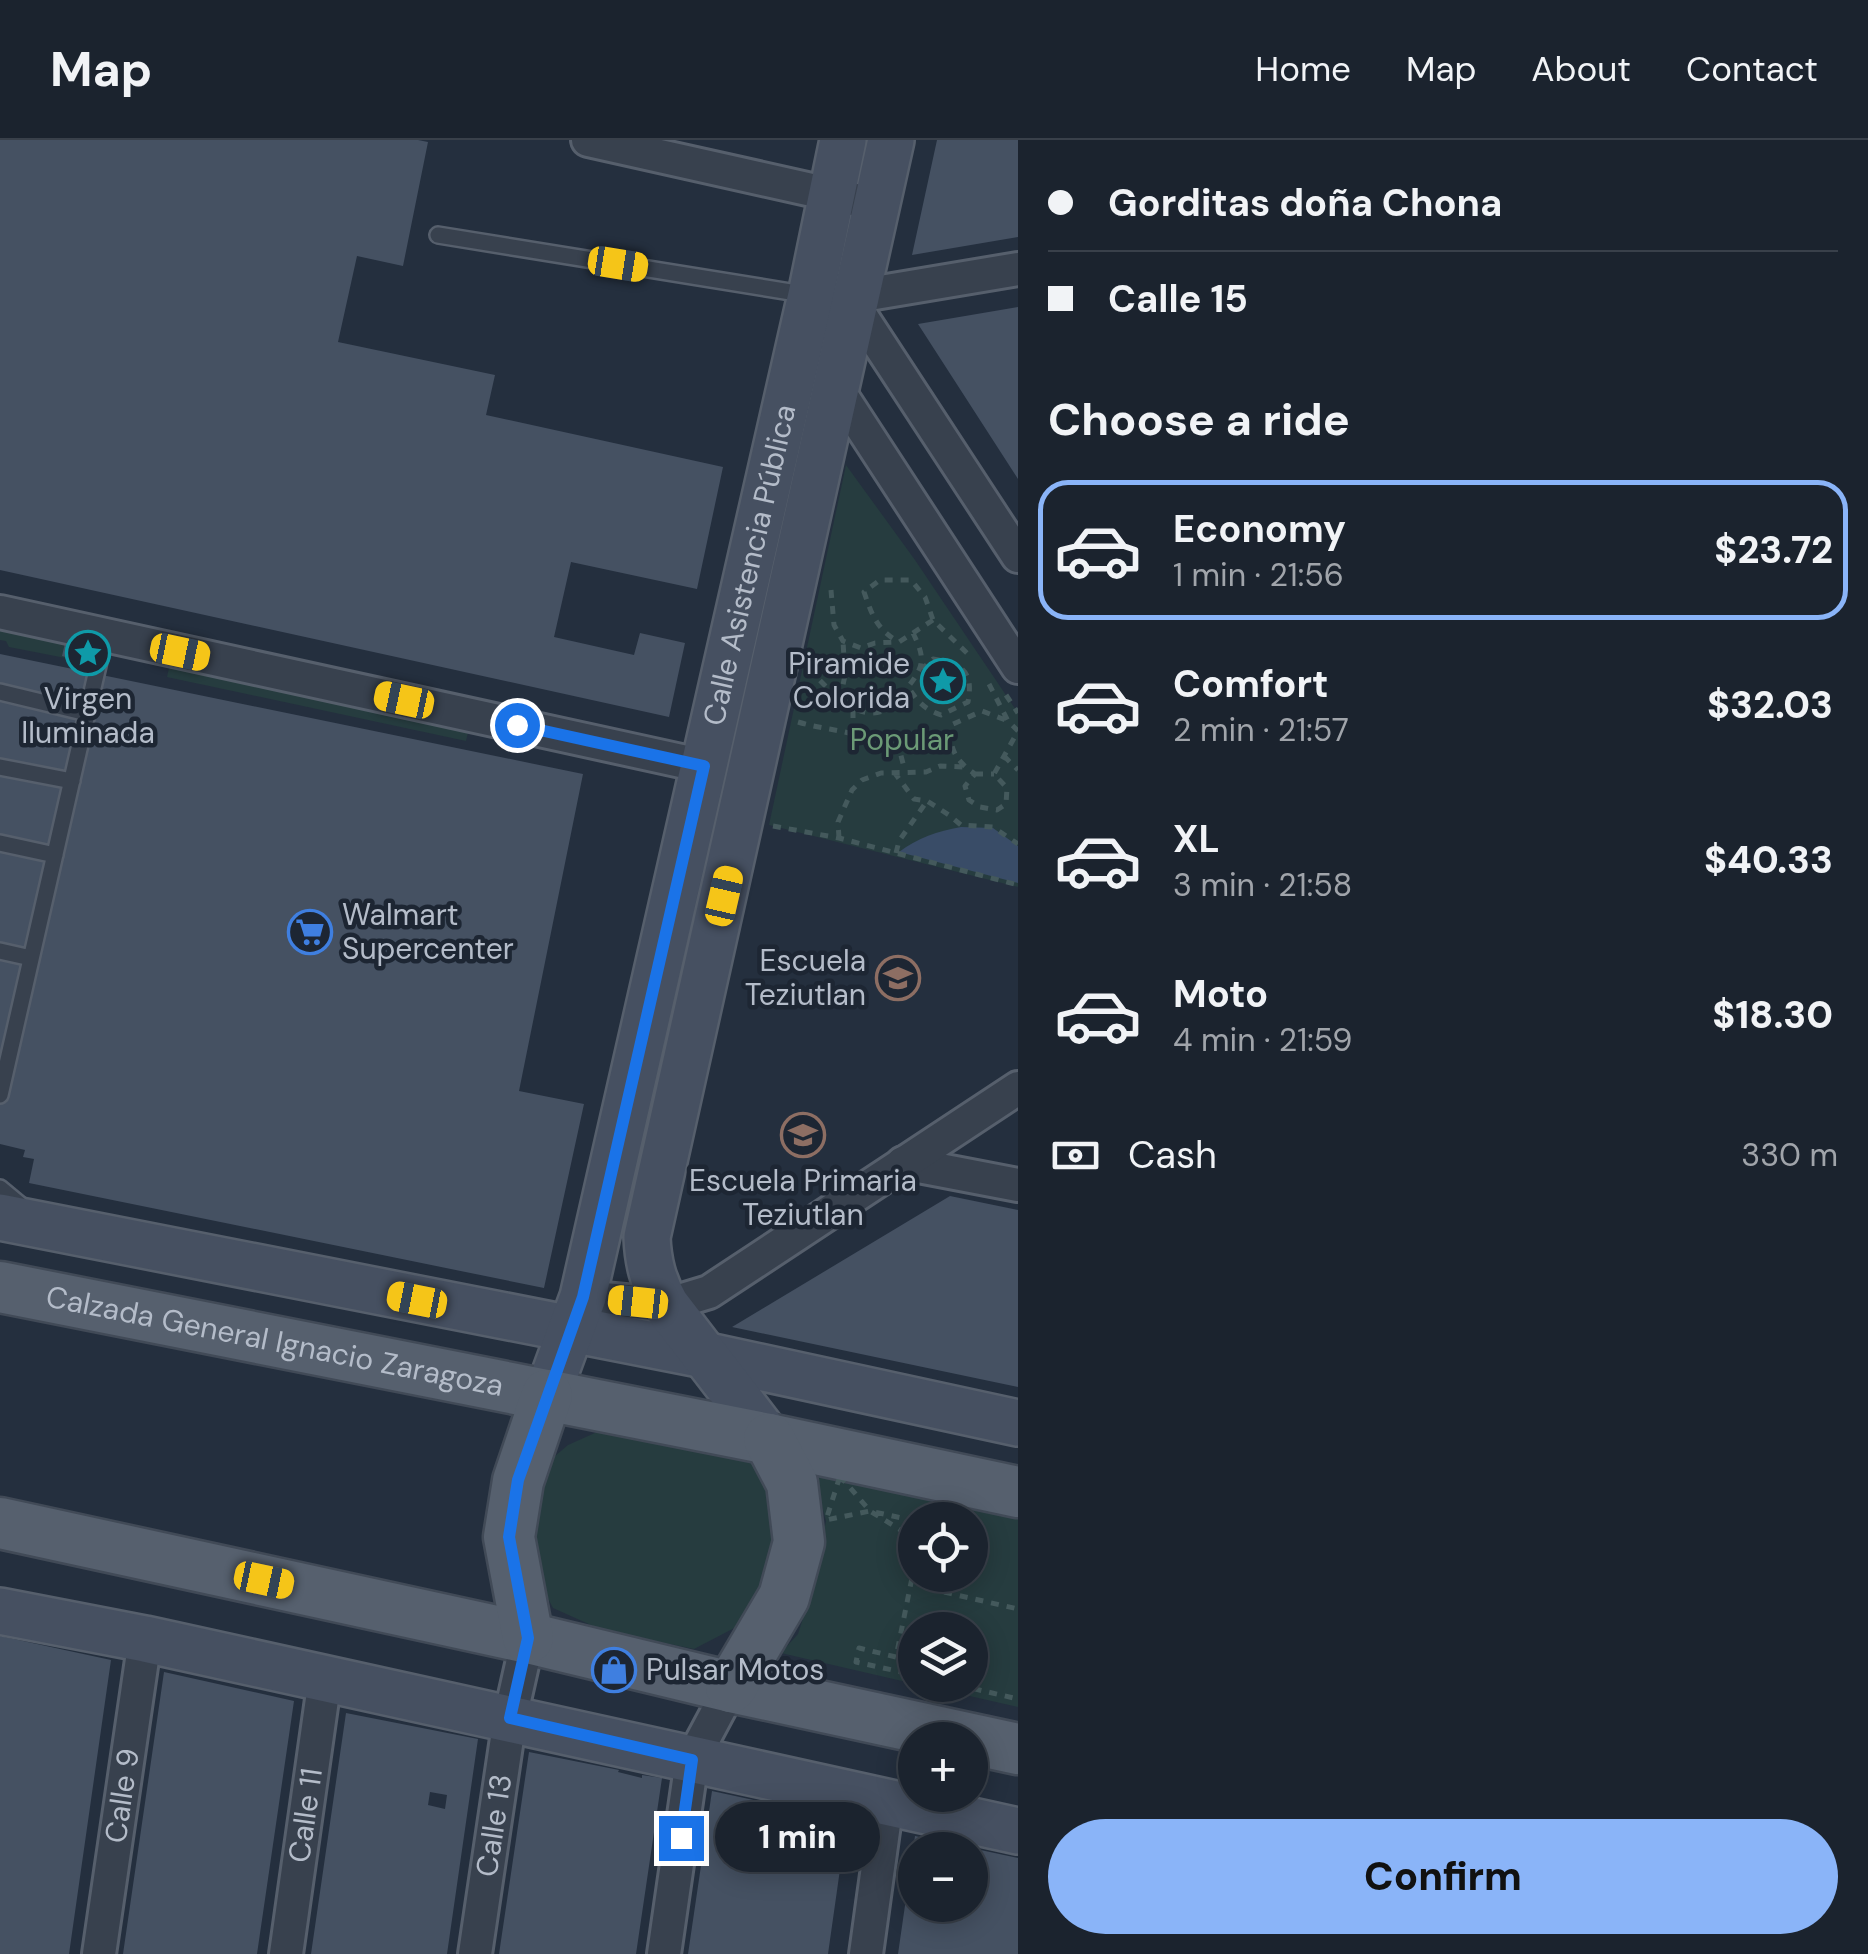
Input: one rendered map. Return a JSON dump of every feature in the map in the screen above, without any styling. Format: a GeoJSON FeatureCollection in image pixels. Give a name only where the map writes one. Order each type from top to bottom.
{"type":"FeatureCollection","features":[{"type":"Feature","properties":{"kind":"main road","name":"Calzada General Ignacio Zaragoza"},"geometry":{"type":"LineString","coordinates":[[10,1293],[547,1395],[1018,1492]]}},
{"type":"Feature","properties":{"kind":"main road"},"geometry":{"type":"LineString","coordinates":[[528,1638],[509,1537],[518,1480],[547,1395]]}},
{"type":"Feature","properties":{"kind":"main road"},"geometry":{"type":"LineString","coordinates":[[732,1686],[784,1597],[799,1542],[792,1483],[769,1439]]}},
{"type":"Feature","properties":{"kind":"main road"},"geometry":{"type":"LineString","coordinates":[[0,1522],[1018,1749]]}},
{"type":"Feature","properties":{"kind":"street"},"geometry":{"type":"LineString","coordinates":[[588,140],[877,204]]}},
{"type":"Feature","properties":{"kind":"street","name":"Calle Asistencia Pública"},"geometry":{"type":"LineString","coordinates":[[547,1395],[577,1313],[843,140]]}},
{"type":"Feature","properties":{"kind":"street","name":"Calle Asistencia Pública"},"geometry":{"type":"LineString","coordinates":[[769,1439],[666,1304],[648,1260],[647,1236],[890,140]]}},
{"type":"Feature","properties":{"kind":"street"},"geometry":{"type":"LineString","coordinates":[[1018,269],[856,301],[1018,556]]}},
{"type":"Feature","properties":{"kind":"street","name":"Calle Asistencia Pública"},"geometry":{"type":"LineString","coordinates":[[837,389],[1018,666]]}},
{"type":"Feature","properties":{"kind":"street"},"geometry":{"type":"LineString","coordinates":[[0,612],[704,766]]}},
{"type":"Feature","properties":{"kind":"street"},"geometry":{"type":"LineString","coordinates":[[577,1313],[666,1304],[709,1292],[1018,1088]]}},
{"type":"Feature","properties":{"kind":"street"},"geometry":{"type":"LineString","coordinates":[[902,1163],[1018,1185]]}},
{"type":"Feature","properties":{"kind":"street"},"geometry":{"type":"LineString","coordinates":[[17,1221],[577,1313],[704,1354],[1018,1423]]}},
{"type":"Feature","properties":{"kind":"street"},"geometry":{"type":"LineString","coordinates":[[0,1611],[326,1678],[1018,1831]]}},
{"type":"Feature","properties":{"kind":"street","name":"Calle 13"},"geometry":{"type":"LineString","coordinates":[[476,1954],[510,1718],[528,1638]]}},
{"type":"Feature","properties":{"kind":"street","name":"Calle 9"},"geometry":{"type":"LineString","coordinates":[[100,1954],[145,1639]]}},
{"type":"Feature","properties":{"kind":"street","name":"Calle 11"},"geometry":{"type":"LineString","coordinates":[[286,1954],[326,1678]]}},
{"type":"Feature","properties":{"kind":"street"},"geometry":{"type":"LineString","coordinates":[[664,1954],[692,1760],[732,1686]]}},
{"type":"Feature","properties":{"kind":"street"},"geometry":{"type":"LineString","coordinates":[[866,1954],[887,1802]]}},
{"type":"Feature","properties":{"kind":"lane"},"geometry":{"type":"LineString","coordinates":[[438,235],[810,295]]}},
{"type":"Feature","properties":{"kind":"lane"},"geometry":{"type":"LineString","coordinates":[[0,1095],[8,1024],[31,958],[105,635]]}},
{"type":"Feature","properties":{"kind":"lane"},"geometry":{"type":"LineString","coordinates":[[0,692],[88,712]]}},
{"type":"Feature","properties":{"kind":"lane"},"geometry":{"type":"LineString","coordinates":[[0,766],[72,781]]}},
{"type":"Feature","properties":{"kind":"lane"},"geometry":{"type":"LineString","coordinates":[[0,843],[55,855]]}},
{"type":"Feature","properties":{"kind":"lane"},"geometry":{"type":"LineString","coordinates":[[0,951],[31,958]]}},
{"type":"Feature","properties":{"kind":"lane"},"geometry":{"type":"LineString","coordinates":[[0,1188],[21,1204],[17,1221]]}},
{"type":"Feature","properties":{"kind":"path"},"geometry":{"type":"LineString","coordinates":[[913,570],[911,580],[933,620],[980,670]]}},
{"type":"Feature","properties":{"kind":"path"},"geometry":{"type":"LineString","coordinates":[[830,574],[834,626],[843,641],[845,675],[840,700]]}},
{"type":"Feature","properties":{"kind":"path"},"geometry":{"type":"LineString","coordinates":[[899,642],[884,634],[864,592],[880,580],[911,580]]}},
{"type":"Feature","properties":{"kind":"path"},"geometry":{"type":"LineString","coordinates":[[843,641],[861,648],[899,642],[933,620]]}},
{"type":"Feature","properties":{"kind":"path"},"geometry":{"type":"LineString","coordinates":[[913,633],[921,650],[922,669]]}},
{"type":"Feature","properties":{"kind":"path"},"geometry":{"type":"LineString","coordinates":[[800,683],[804,664],[853,710],[890,710],[922,669],[933,659],[957,664],[967,672],[970,690],[968,702],[941,715],[925,709],[908,687]]}},
{"type":"Feature","properties":{"kind":"path"},"geometry":{"type":"LineString","coordinates":[[988,681],[1018,731],[994,774]]}},
{"type":"Feature","properties":{"kind":"path"},"geometry":{"type":"LineString","coordinates":[[853,710],[854,734]]}},
{"type":"Feature","properties":{"kind":"path"},"geometry":{"type":"LineString","coordinates":[[974,774],[965,786],[969,800],[997,810],[1006,804],[1006,788],[994,774],[974,774],[964,767],[949,744],[951,725],[982,710],[1008,720]]}},
{"type":"Feature","properties":{"kind":"path"},"geometry":{"type":"LineString","coordinates":[[792,720],[890,742],[899,748],[905,771]]}},
{"type":"Feature","properties":{"kind":"path"},"geometry":{"type":"LineString","coordinates":[[1004,756],[1018,770]]}},
{"type":"Feature","properties":{"kind":"path"},"geometry":{"type":"LineString","coordinates":[[838,838],[838,822],[852,790],[862,780],[880,772],[964,767]]}},
{"type":"Feature","properties":{"kind":"path"},"geometry":{"type":"LineString","coordinates":[[894,772],[914,799],[950,814],[961,825],[993,827],[1018,844]]}},
{"type":"Feature","properties":{"kind":"path"},"geometry":{"type":"LineString","coordinates":[[896,853],[899,841],[927,802]]}},
{"type":"Feature","properties":{"kind":"path"},"geometry":{"type":"LineString","coordinates":[[769,825],[838,838],[1018,885]]}},
{"type":"Feature","properties":{"kind":"path"},"geometry":{"type":"LineString","coordinates":[[898,1517],[870,1511],[826,1520],[840,1476],[870,1511],[898,1528]]}},
{"type":"Feature","properties":{"kind":"path"},"geometry":{"type":"LineString","coordinates":[[943,1592],[1018,1610]]}},
{"type":"Feature","properties":{"kind":"path"},"geometry":{"type":"LineString","coordinates":[[898,1648],[896,1658],[859,1648],[856,1662],[898,1671]]}},
{"type":"Feature","properties":{"kind":"path"},"geometry":{"type":"LineString","coordinates":[[988,1692],[1018,1699]]}},
{"type":"Feature","properties":{"kind":"green space","name":"Popular"},"geometry":{"type":"Polygon","coordinates":[[[846,465],[1018,713],[1018,887],[769,825],[846,465]]]}},
{"type":"Feature","properties":{"kind":"green space"},"geometry":{"type":"Polygon","coordinates":[[[0,630],[94,650],[91,663],[9,647],[0,640],[0,630]]]}},
{"type":"Feature","properties":{"kind":"green space"},"geometry":{"type":"Polygon","coordinates":[[[170,664],[469,728],[466,741],[167,677],[170,664]]]}},
{"type":"Feature","properties":{"kind":"green space"},"geometry":{"type":"Polygon","coordinates":[[[606,1428],[749,1459],[774,1470],[780,1519],[773,1576],[744,1623],[694,1649],[602,1630],[553,1608],[527,1558],[541,1468],[568,1445],[606,1428]]]}},
{"type":"Feature","properties":{"kind":"green space"},"geometry":{"type":"Polygon","coordinates":[[[812,1470],[958,1502],[898,1502],[898,1592],[988,1592],[988,1508],[1018,1515],[1018,1707],[988,1700],[988,1612],[898,1612],[898,1680],[781,1653],[798,1634],[814,1583],[826,1521],[812,1470]]]}},
{"type":"Feature","properties":{"kind":"water"},"geometry":{"type":"Polygon","coordinates":[[[961,827],[993,828],[1018,846],[1018,883],[899,852],[928,836],[961,827]]]}},
{"type":"Feature","properties":{"kind":"building"},"geometry":{"type":"Polygon","coordinates":[[[0,140],[428,142],[403,266],[357,256],[338,342],[495,375],[486,415],[723,467],[697,589],[571,562],[554,637],[634,655],[640,633],[685,643],[669,717],[0,570],[0,140]]]}},
{"type":"Feature","properties":{"kind":"building"},"geometry":{"type":"Polygon","coordinates":[[[937,140],[1018,140],[1018,237],[912,255],[937,140]]]}},
{"type":"Feature","properties":{"kind":"building"},"geometry":{"type":"Polygon","coordinates":[[[1018,307],[1018,479],[918,324],[1018,307]]]}},
{"type":"Feature","properties":{"kind":"building"},"geometry":{"type":"Polygon","coordinates":[[[65,643],[80,646],[77,660],[62,656],[65,643]]]}},
{"type":"Feature","properties":{"kind":"building","name":"Walmart Supercenter"},"geometry":{"type":"Polygon","coordinates":[[[0,654],[583,774],[519,1091],[584,1104],[544,1288],[29,1183],[34,1159],[23,1157],[25,1150],[0,1144],[0,654]]]}},
{"type":"Feature","properties":{"kind":"building"},"geometry":{"type":"Polygon","coordinates":[[[950,1196],[1018,1210],[1018,1387],[732,1327],[950,1196]]]}},
{"type":"Feature","properties":{"kind":"building"},"geometry":{"type":"Polygon","coordinates":[[[0,1636],[111,1660],[69,1954],[0,1954],[0,1636]]]}},
{"type":"Feature","properties":{"kind":"building"},"geometry":{"type":"Polygon","coordinates":[[[164,1672],[294,1701],[257,1954],[123,1954],[164,1672]]]}},
{"type":"Feature","properties":{"kind":"building"},"geometry":{"type":"Polygon","coordinates":[[[346,1713],[478,1739],[447,1954],[311,1954],[346,1713]],[[430,1792],[428,1805],[445,1809],[447,1795],[430,1792]]]}},
{"type":"Feature","properties":{"kind":"building"},"geometry":{"type":"Polygon","coordinates":[[[529,1752],[642,1778],[662,1778],[636,1954],[499,1954],[529,1752]]]}},
{"type":"Feature","properties":{"kind":"building"},"geometry":{"type":"Polygon","coordinates":[[[712,1791],[847,1820],[828,1954],[688,1954],[712,1791]]]}},
{"type":"Feature","properties":{"kind":"building"},"geometry":{"type":"Polygon","coordinates":[[[988,1852],[1018,1858],[1018,1954],[898,1954],[903,1922],[988,1922],[988,1852]]]}},
{"type":"Feature","properties":{"kind":"place","name":"Virgen Iluminada"},"geometry":{"type":"Point","coordinates":[88,653]}},
{"type":"Feature","properties":{"kind":"place","name":"Piramide Colorida"},"geometry":{"type":"Point","coordinates":[943,681]}},
{"type":"Feature","properties":{"kind":"place","name":"Walmart Supercenter"},"geometry":{"type":"Point","coordinates":[310,932]}},
{"type":"Feature","properties":{"kind":"place","name":"Escuela Teziutlan"},"geometry":{"type":"Point","coordinates":[898,978]}},
{"type":"Feature","properties":{"kind":"place","name":"Escuela Primaria Teziutlan"},"geometry":{"type":"Point","coordinates":[803,1135]}},
{"type":"Feature","properties":{"kind":"place","name":"Pulsar Motos"},"geometry":{"type":"Point","coordinates":[614,1670]}},
{"type":"Feature","properties":{"kind":"route"},"geometry":{"type":"LineString","coordinates":[[517,725],[704,766],[583,1297],[518,1480],[509,1537],[528,1638],[510,1718],[692,1760],[681,1838]]}}]}
